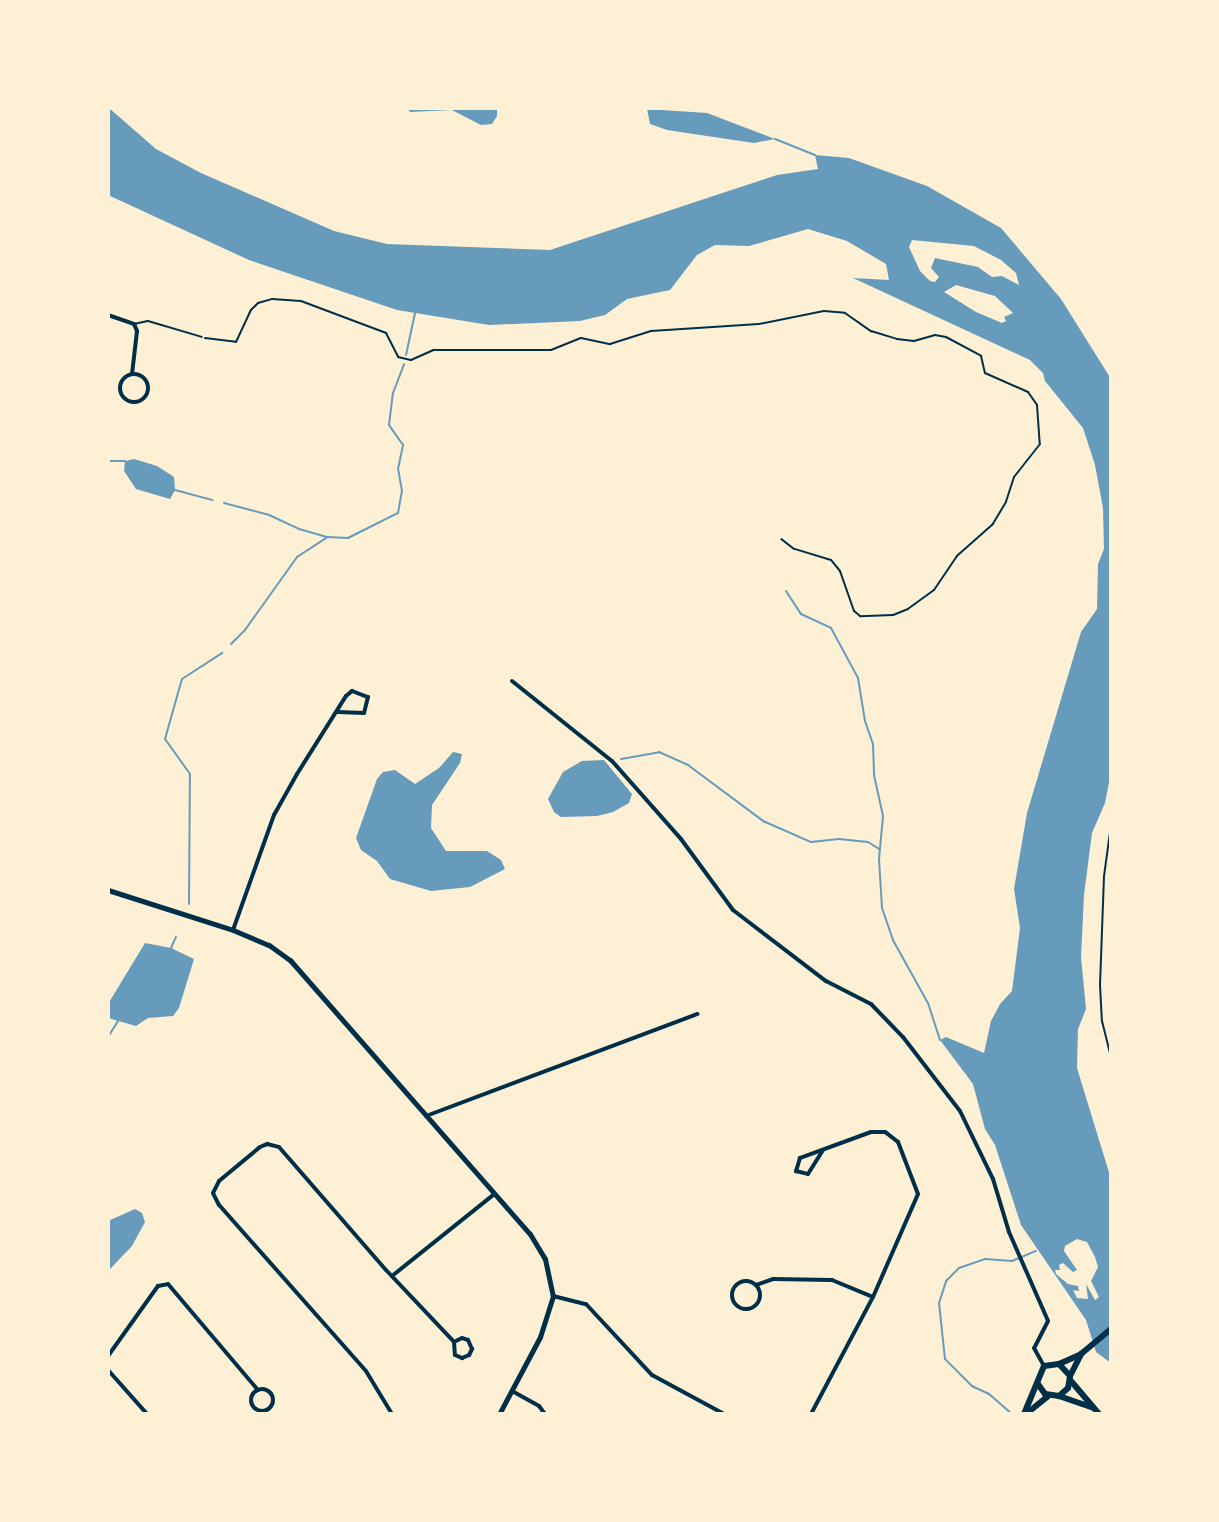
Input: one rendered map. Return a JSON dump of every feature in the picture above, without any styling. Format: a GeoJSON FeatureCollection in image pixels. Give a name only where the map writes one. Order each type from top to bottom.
{"type":"FeatureCollection","features":[{"type":"Feature","properties":{"kind":"main road"},"geometry":{"type":"LineString","coordinates":[[1059,1396],[1081,1354],[1111,1329]]}},
{"type":"Feature","properties":{"kind":"main road"},"geometry":{"type":"LineString","coordinates":[[1025,1414],[1044,1366],[1059,1364],[1081,1354]]}},
{"type":"Feature","properties":{"kind":"main road"},"geometry":{"type":"LineString","coordinates":[[1059,1364],[1099,1414]]}},
{"type":"Feature","properties":{"kind":"main road"},"geometry":{"type":"LineString","coordinates":[[1038,1384],[1048,1396]]}},
{"type":"Feature","properties":{"kind":"main road"},"geometry":{"type":"LineString","coordinates":[[1025,1414],[1048,1396],[1059,1396],[1093,1408]]}},
{"type":"Feature","properties":{"kind":"street"},"geometry":{"type":"LineString","coordinates":[[108,315],[134,324],[137,331],[132,374]]}},
{"type":"Feature","properties":{"kind":"street"},"geometry":{"type":"LineString","coordinates":[[132,374],[141,376],[146,383],[147,392],[137,401],[124,398],[120,390],[124,378],[132,374]]}},
{"type":"Feature","properties":{"kind":"street"},"geometry":{"type":"LineString","coordinates":[[512,681],[612,761],[681,839],[733,910],[826,981],[871,1004],[903,1037],[960,1111],[993,1179],[1021,1263],[1038,1293],[1048,1321],[1034,1348],[1044,1366]]}},
{"type":"Feature","properties":{"kind":"street"},"geometry":{"type":"LineString","coordinates":[[233,930],[274,815],[338,712],[352,691],[368,697],[364,713],[338,712]]}},
{"type":"Feature","properties":{"kind":"street"},"geometry":{"type":"LineString","coordinates":[[108,890],[233,930],[269,945],[290,960],[539,1247],[551,1275],[553,1296],[540,1337],[499,1414]]}},
{"type":"Feature","properties":{"kind":"street"},"geometry":{"type":"LineString","coordinates":[[426,1116],[697,1014]]}},
{"type":"Feature","properties":{"kind":"street"},"geometry":{"type":"LineString","coordinates":[[811,1414],[873,1297],[916,1200],[917,1186],[898,1142],[885,1132],[871,1132],[800,1158],[796,1171],[808,1174],[823,1150]]}},
{"type":"Feature","properties":{"kind":"street"},"geometry":{"type":"LineString","coordinates":[[392,1414],[366,1371],[219,1205],[214,1187],[260,1147],[274,1144],[454,1342],[455,1355],[462,1358],[469,1355],[472,1349],[468,1340],[462,1338],[454,1342]]}},
{"type":"Feature","properties":{"kind":"street"},"geometry":{"type":"LineString","coordinates":[[392,1276],[493,1195]]}},
{"type":"Feature","properties":{"kind":"street"},"geometry":{"type":"LineString","coordinates":[[756,1285],[760,1293],[758,1302],[746,1309],[737,1305],[732,1293],[736,1285],[748,1282],[756,1285],[773,1279],[832,1280],[873,1297]]}},
{"type":"Feature","properties":{"kind":"street"},"geometry":{"type":"LineString","coordinates":[[108,1356],[158,1286],[168,1284],[258,1390],[268,1391],[273,1397],[272,1407],[265,1412],[252,1405],[251,1398],[258,1390]]}},
{"type":"Feature","properties":{"kind":"street"},"geometry":{"type":"LineString","coordinates":[[553,1296],[586,1304],[652,1375],[724,1414]]}},
{"type":"Feature","properties":{"kind":"street"},"geometry":{"type":"LineString","coordinates":[[108,1370],[147,1414]]}},
{"type":"Feature","properties":{"kind":"street"},"geometry":{"type":"LineString","coordinates":[[512,1391],[539,1406],[545,1414]]}},
{"type":"Feature","properties":{"kind":"lane"},"geometry":{"type":"LineString","coordinates":[[134,324],[148,321],[202,337]]}},
{"type":"Feature","properties":{"kind":"path"},"geometry":{"type":"LineString","coordinates":[[202,337],[236,342],[251,310],[258,303],[272,299],[301,301],[386,333],[398,357],[411,360],[433,350],[551,350],[581,338],[610,344],[651,331],[759,324],[824,311],[845,313],[871,331],[897,339],[914,341],[935,335],[946,337],[981,356],[985,373],[1028,392],[1037,405],[1040,444],[1014,477],[1006,502],[993,524],[957,556],[934,590],[908,609],[893,615],[860,616],[854,611],[840,571],[831,560],[794,549],[781,539]]}},
{"type":"Feature","properties":{"kind":"path"},"geometry":{"type":"LineString","coordinates":[[1111,825],[1104,876],[1100,985],[1102,1021],[1111,1056]]}},
{"type":"Feature","properties":{"kind":"water"},"geometry":{"type":"Polygon","coordinates":[[[109,108],[156,149],[201,173],[334,231],[387,244],[550,250],[777,175],[818,169],[815,155],[849,158],[927,186],[1001,228],[1061,299],[1111,379],[1111,772],[1105,803],[1092,833],[1084,895],[1081,957],[1086,1009],[1078,1029],[1077,1068],[1111,1179],[1111,1363],[1096,1352],[1086,1320],[1021,1225],[995,1145],[985,1129],[973,1084],[940,1040],[946,1037],[984,1053],[991,1021],[1012,991],[1020,928],[1014,889],[1027,813],[1081,632],[1097,609],[1098,564],[1104,549],[1103,508],[1095,465],[1083,428],[1045,381],[1043,373],[1030,360],[853,278],[889,280],[886,264],[847,241],[808,229],[749,246],[715,245],[697,255],[670,290],[627,299],[605,315],[580,321],[489,325],[397,310],[249,260],[108,195],[109,108]],[[912,240],[909,247],[920,271],[930,281],[935,282],[939,277],[931,268],[935,258],[978,267],[992,277],[1002,276],[1019,285],[1016,273],[1001,260],[974,246],[912,240]],[[956,285],[944,292],[976,312],[1002,323],[1006,321],[1004,317],[1013,313],[995,296],[956,285]],[[1077,1239],[1065,1246],[1064,1251],[1077,1270],[1073,1272],[1063,1263],[1059,1265],[1060,1270],[1055,1270],[1056,1274],[1068,1284],[1078,1286],[1079,1291],[1073,1290],[1077,1298],[1088,1299],[1086,1284],[1095,1300],[1099,1297],[1091,1281],[1098,1267],[1087,1242],[1077,1239]]]}},
{"type":"Feature","properties":{"kind":"water"},"geometry":{"type":"Polygon","coordinates":[[[407,108],[497,108],[497,116],[492,124],[481,125],[452,110],[410,112],[407,108]]]}},
{"type":"Feature","properties":{"kind":"water"},"geometry":{"type":"Polygon","coordinates":[[[647,109],[707,113],[775,139],[754,143],[667,130],[650,124],[647,109]]]}},
{"type":"Feature","properties":{"kind":"water"},"geometry":{"type":"Polygon","coordinates":[[[134,459],[157,466],[174,477],[175,490],[170,499],[136,489],[124,471],[125,461],[134,459]]]}},
{"type":"Feature","properties":{"kind":"water"},"geometry":{"type":"Polygon","coordinates":[[[453,752],[462,754],[460,763],[432,805],[431,828],[446,851],[487,851],[501,860],[505,869],[470,887],[431,891],[390,879],[377,861],[361,850],[356,838],[377,779],[383,772],[395,770],[415,784],[439,768],[453,752]]]}},
{"type":"Feature","properties":{"kind":"water"},"geometry":{"type":"Polygon","coordinates":[[[604,760],[632,794],[629,803],[597,816],[561,817],[554,812],[548,799],[563,772],[582,761],[604,760]]]}},
{"type":"Feature","properties":{"kind":"water"},"geometry":{"type":"Polygon","coordinates":[[[145,943],[171,948],[194,959],[179,1008],[173,1016],[148,1018],[136,1026],[108,1018],[108,1004],[145,943]]]}},
{"type":"Feature","properties":{"kind":"water"},"geometry":{"type":"Polygon","coordinates":[[[135,1209],[142,1213],[145,1222],[132,1246],[108,1271],[108,1221],[135,1209]]]}},
{"type":"Feature","properties":{"kind":"waterway"},"geometry":{"type":"LineString","coordinates":[[775,139],[815,155]]}},
{"type":"Feature","properties":{"kind":"waterway"},"geometry":{"type":"LineString","coordinates":[[406,355],[415,313]]}},
{"type":"Feature","properties":{"kind":"waterway"},"geometry":{"type":"LineString","coordinates":[[224,503],[269,515],[299,529],[327,537],[348,538],[398,513],[402,491],[398,469],[403,445],[389,425],[393,393],[404,364]]}},
{"type":"Feature","properties":{"kind":"waterway"},"geometry":{"type":"LineString","coordinates":[[108,461],[125,461]]}},
{"type":"Feature","properties":{"kind":"waterway"},"geometry":{"type":"LineString","coordinates":[[175,490],[213,500]]}},
{"type":"Feature","properties":{"kind":"waterway"},"geometry":{"type":"LineString","coordinates":[[231,644],[245,630],[297,557],[326,538]]}},
{"type":"Feature","properties":{"kind":"waterway"},"geometry":{"type":"LineString","coordinates":[[786,591],[801,614],[831,628],[858,678],[865,721],[873,744],[874,775],[883,816],[879,859],[882,908],[894,942],[928,1003],[940,1040]]}},
{"type":"Feature","properties":{"kind":"waterway"},"geometry":{"type":"LineString","coordinates":[[189,904],[190,774],[165,739],[182,679],[222,653]]}},
{"type":"Feature","properties":{"kind":"waterway"},"geometry":{"type":"LineString","coordinates":[[621,759],[659,752],[688,765],[763,821],[811,842],[839,839],[868,842],[879,849]]}},
{"type":"Feature","properties":{"kind":"waterway"},"geometry":{"type":"LineString","coordinates":[[171,948],[176,937]]}},
{"type":"Feature","properties":{"kind":"waterway"},"geometry":{"type":"LineString","coordinates":[[108,1037],[118,1021]]}},
{"type":"Feature","properties":{"kind":"waterway"},"geometry":{"type":"LineString","coordinates":[[1012,1414],[989,1394],[972,1386],[945,1359],[939,1303],[946,1281],[959,1268],[985,1259],[1012,1261],[1036,1251]]}}]}
